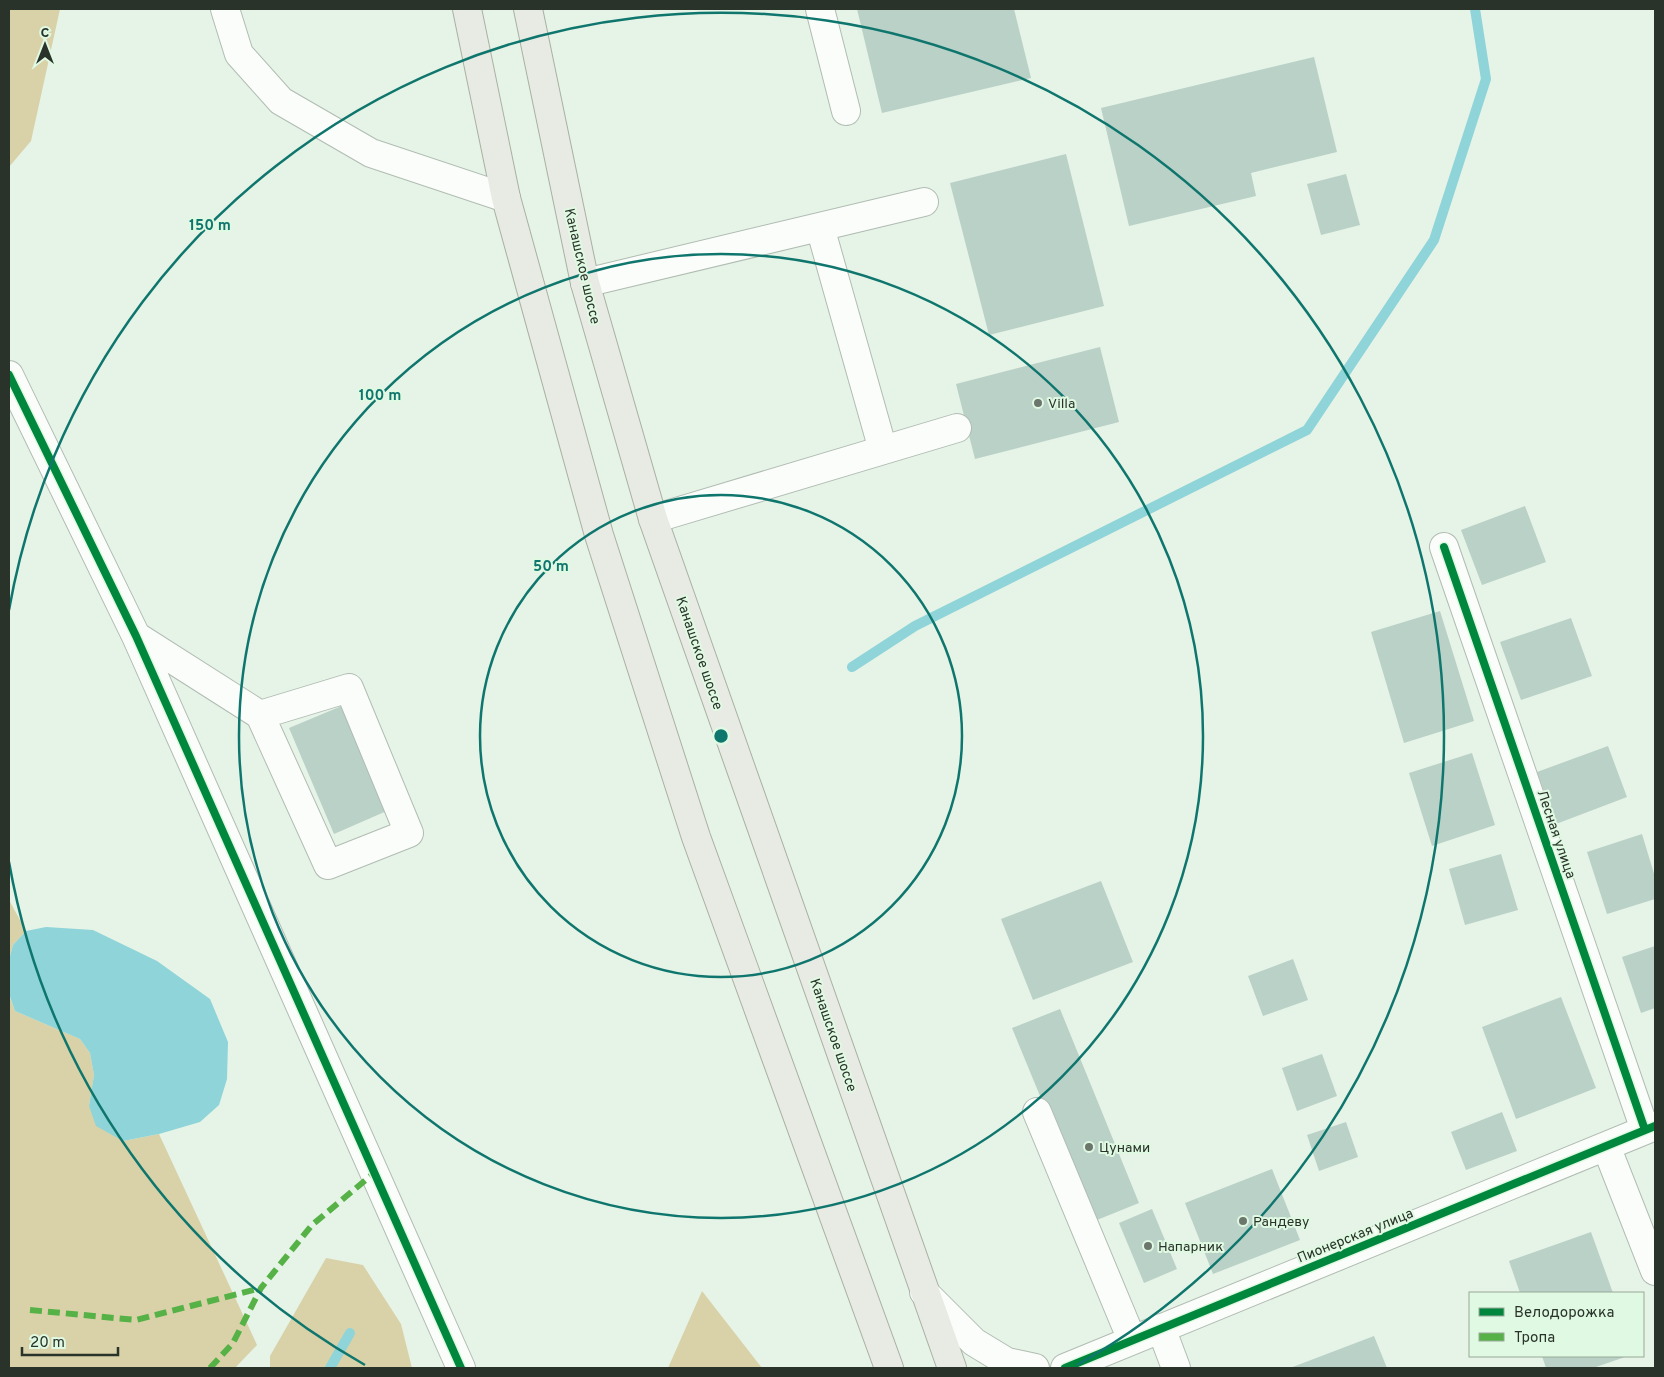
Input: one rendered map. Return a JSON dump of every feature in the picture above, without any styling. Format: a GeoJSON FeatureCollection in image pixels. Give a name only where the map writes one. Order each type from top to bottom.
{"type":"FeatureCollection","features":[{"type":"Feature","properties":{"kind":"main road"},"geometry":{"type":"LineString","coordinates":[[467,9],[506,198],[600,536],[696,836],[889,1368]]}},
{"type":"Feature","properties":{"kind":"main road","name":"Канашское шоссе"},"geometry":{"type":"LineString","coordinates":[[528,9],[585,283],[653,519],[952,1368]]}},
{"type":"Feature","properties":{"kind":"street"},"geometry":{"type":"LineString","coordinates":[[225,9],[239,54],[281,101],[371,153],[506,198]]}},
{"type":"Feature","properties":{"kind":"street"},"geometry":{"type":"LineString","coordinates":[[820,9],[846,111]]}},
{"type":"Feature","properties":{"kind":"street"},"geometry":{"type":"LineString","coordinates":[[585,283],[924,202]]}},
{"type":"Feature","properties":{"kind":"street"},"geometry":{"type":"LineString","coordinates":[[820,227],[883,450]]}},
{"type":"Feature","properties":{"kind":"street"},"geometry":{"type":"LineString","coordinates":[[9,375],[136,636],[461,1368]]}},
{"type":"Feature","properties":{"kind":"street"},"geometry":{"type":"LineString","coordinates":[[653,519],[957,428]]}},
{"type":"Feature","properties":{"kind":"street","name":"Лесная улица"},"geometry":{"type":"LineString","coordinates":[[1444,547],[1650,1128]]}},
{"type":"Feature","properties":{"kind":"street"},"geometry":{"type":"LineString","coordinates":[[136,636],[260,715],[328,865],[409,833],[349,688],[260,715]]}},
{"type":"Feature","properties":{"kind":"street"},"geometry":{"type":"LineString","coordinates":[[1037,1112],[1132,1340]]}},
{"type":"Feature","properties":{"kind":"street","name":"Пионерская улица"},"geometry":{"type":"LineString","coordinates":[[1065,1368],[1650,1128]]}},
{"type":"Feature","properties":{"kind":"street"},"geometry":{"type":"LineString","coordinates":[[1606,1146],[1655,1272]]}},
{"type":"Feature","properties":{"kind":"street"},"geometry":{"type":"LineString","coordinates":[[924,1292],[974,1342],[1007,1362],[1035,1368]]}},
{"type":"Feature","properties":{"kind":"street"},"geometry":{"type":"LineString","coordinates":[[1161,1328],[1176,1368]]}},
{"type":"Feature","properties":{"kind":"shaded area"},"geometry":{"type":"Polygon","coordinates":[[[9,9],[60,9],[31,141],[9,167],[9,9]]]}},
{"type":"Feature","properties":{"kind":"shaded area"},"geometry":{"type":"Polygon","coordinates":[[[9,900],[26,931],[13,945],[9,960],[9,900]]]}},
{"type":"Feature","properties":{"kind":"shaded area"},"geometry":{"type":"Polygon","coordinates":[[[9,995],[15,1011],[80,1039],[90,1053],[94,1075],[89,1106],[123,1141],[159,1134],[257,1345],[235,1368],[9,1368],[9,995]]]}},
{"type":"Feature","properties":{"kind":"shaded area"},"geometry":{"type":"Polygon","coordinates":[[[326,1258],[363,1265],[401,1324],[412,1368],[270,1368],[270,1356],[326,1258]]]}},
{"type":"Feature","properties":{"kind":"shaded area"},"geometry":{"type":"Polygon","coordinates":[[[702,1291],[762,1368],[668,1368],[702,1291]]]}},
{"type":"Feature","properties":{"kind":"water"},"geometry":{"type":"Polygon","coordinates":[[[46,927],[93,930],[157,961],[210,999],[228,1042],[227,1079],[219,1105],[200,1122],[159,1134],[123,1141],[96,1126],[89,1106],[94,1075],[90,1053],[80,1039],[15,1011],[9,994],[9,960],[13,945],[26,931],[46,927]]]}},
{"type":"Feature","properties":{"kind":"building"},"geometry":{"type":"Polygon","coordinates":[[[857,9],[1014,9],[1031,78],[882,113],[857,9]]]}},
{"type":"Feature","properties":{"kind":"building"},"geometry":{"type":"Polygon","coordinates":[[[1314,57],[1337,152],[1251,173],[1256,196],[1129,226],[1101,108],[1314,57]]]}},
{"type":"Feature","properties":{"kind":"building"},"geometry":{"type":"Polygon","coordinates":[[[1066,154],[1104,306],[989,335],[950,183],[1066,154]]]}},
{"type":"Feature","properties":{"kind":"building"},"geometry":{"type":"Polygon","coordinates":[[[1346,174],[1360,225],[1321,235],[1307,184],[1346,174]]]}},
{"type":"Feature","properties":{"kind":"building","name":"Villa"},"geometry":{"type":"Polygon","coordinates":[[[1100,347],[1119,422],[975,459],[956,384],[1100,347]]]}},
{"type":"Feature","properties":{"kind":"building"},"geometry":{"type":"Polygon","coordinates":[[[1525,506],[1546,562],[1482,585],[1461,530],[1525,506]]]}},
{"type":"Feature","properties":{"kind":"building"},"geometry":{"type":"Polygon","coordinates":[[[1440,611],[1474,721],[1404,743],[1371,632],[1440,611]]]}},
{"type":"Feature","properties":{"kind":"building"},"geometry":{"type":"Polygon","coordinates":[[[1571,618],[1592,676],[1521,700],[1500,642],[1571,618]]]}},
{"type":"Feature","properties":{"kind":"building"},"geometry":{"type":"Polygon","coordinates":[[[344,705],[389,810],[334,834],[289,728],[344,705]]]}},
{"type":"Feature","properties":{"kind":"building"},"geometry":{"type":"Polygon","coordinates":[[[1608,746],[1627,797],[1556,824],[1537,772],[1608,746]]]}},
{"type":"Feature","properties":{"kind":"building"},"geometry":{"type":"Polygon","coordinates":[[[1472,753],[1495,825],[1432,846],[1409,773],[1472,753]]]}},
{"type":"Feature","properties":{"kind":"building"},"geometry":{"type":"Polygon","coordinates":[[[1642,834],[1655,877],[1655,899],[1607,914],[1587,852],[1642,834]]]}},
{"type":"Feature","properties":{"kind":"building"},"geometry":{"type":"Polygon","coordinates":[[[1501,854],[1518,910],[1465,925],[1449,869],[1501,854]]]}},
{"type":"Feature","properties":{"kind":"building"},"geometry":{"type":"Polygon","coordinates":[[[1101,881],[1133,962],[1033,1000],[1001,919],[1101,881]]]}},
{"type":"Feature","properties":{"kind":"building"},"geometry":{"type":"Polygon","coordinates":[[[1655,946],[1655,1008],[1641,1013],[1622,957],[1655,946]]]}},
{"type":"Feature","properties":{"kind":"building"},"geometry":{"type":"Polygon","coordinates":[[[1293,959],[1308,1000],[1263,1016],[1248,976],[1293,959]]]}},
{"type":"Feature","properties":{"kind":"building"},"geometry":{"type":"Polygon","coordinates":[[[1561,997],[1596,1088],[1516,1119],[1482,1027],[1561,997]]]}},
{"type":"Feature","properties":{"kind":"building","name":"Цунами"},"geometry":{"type":"Polygon","coordinates":[[[1060,1009],[1139,1203],[1092,1222],[1012,1028],[1060,1009]]]}},
{"type":"Feature","properties":{"kind":"building"},"geometry":{"type":"Polygon","coordinates":[[[1322,1054],[1337,1096],[1297,1111],[1282,1068],[1322,1054]]]}},
{"type":"Feature","properties":{"kind":"building"},"geometry":{"type":"Polygon","coordinates":[[[1502,1112],[1517,1151],[1466,1170],[1451,1132],[1502,1112]]]}},
{"type":"Feature","properties":{"kind":"building"},"geometry":{"type":"Polygon","coordinates":[[[1346,1122],[1358,1157],[1319,1171],[1307,1135],[1346,1122]]]}},
{"type":"Feature","properties":{"kind":"building","name":"Рандеву"},"geometry":{"type":"Polygon","coordinates":[[[1272,1169],[1300,1240],[1213,1274],[1185,1203],[1272,1169]]]}},
{"type":"Feature","properties":{"kind":"building","name":"Напарник"},"geometry":{"type":"Polygon","coordinates":[[[1152,1209],[1177,1269],[1144,1283],[1119,1223],[1152,1209]]]}},
{"type":"Feature","properties":{"kind":"building"},"geometry":{"type":"Polygon","coordinates":[[[1591,1232],[1613,1292],[1520,1292],[1509,1261],[1591,1232]]]}},
{"type":"Feature","properties":{"kind":"building"},"geometry":{"type":"Polygon","coordinates":[[[1374,1336],[1387,1368],[1290,1368],[1374,1336]]]}},
{"type":"Feature","properties":{"kind":"building"},"geometry":{"type":"Polygon","coordinates":[[[1542,1357],[1625,1357],[1593,1368],[1546,1368],[1542,1357]]]}},
{"type":"Feature","properties":{"kind":"waterway"},"geometry":{"type":"LineString","coordinates":[[852,667],[915,626],[1307,430],[1434,240],[1486,79],[1475,9]]}},
{"type":"Feature","properties":{"kind":"waterway"},"geometry":{"type":"LineString","coordinates":[[330,1368],[350,1333]]}},
{"type":"Feature","properties":{"kind":"marked path"},"geometry":{"type":"LineString","coordinates":[[210,1368],[233,1343],[261,1288],[312,1225],[374,1173]]}},
{"type":"Feature","properties":{"kind":"marked path"},"geometry":{"type":"LineString","coordinates":[[30,1310],[136,1320],[261,1288]]}},
{"type":"Feature","properties":{"kind":"cycle path"},"geometry":{"type":"LineString","coordinates":[[9,375],[136,636],[461,1368]]}},
{"type":"Feature","properties":{"kind":"cycle path"},"geometry":{"type":"LineString","coordinates":[[1444,547],[1645,1130]]}},
{"type":"Feature","properties":{"kind":"cycle path"},"geometry":{"type":"LineString","coordinates":[[1065,1368],[1655,1126]]}},
{"type":"Feature","properties":{"kind":"place","name":"Villa"},"geometry":{"type":"Point","coordinates":[1038,403]}},
{"type":"Feature","properties":{"kind":"place","name":"Цунами"},"geometry":{"type":"Point","coordinates":[1089,1147]}},
{"type":"Feature","properties":{"kind":"place","name":"Рандеву"},"geometry":{"type":"Point","coordinates":[1243,1221]}},
{"type":"Feature","properties":{"kind":"place","name":"Напарник"},"geometry":{"type":"Point","coordinates":[1148,1246]}}]}
